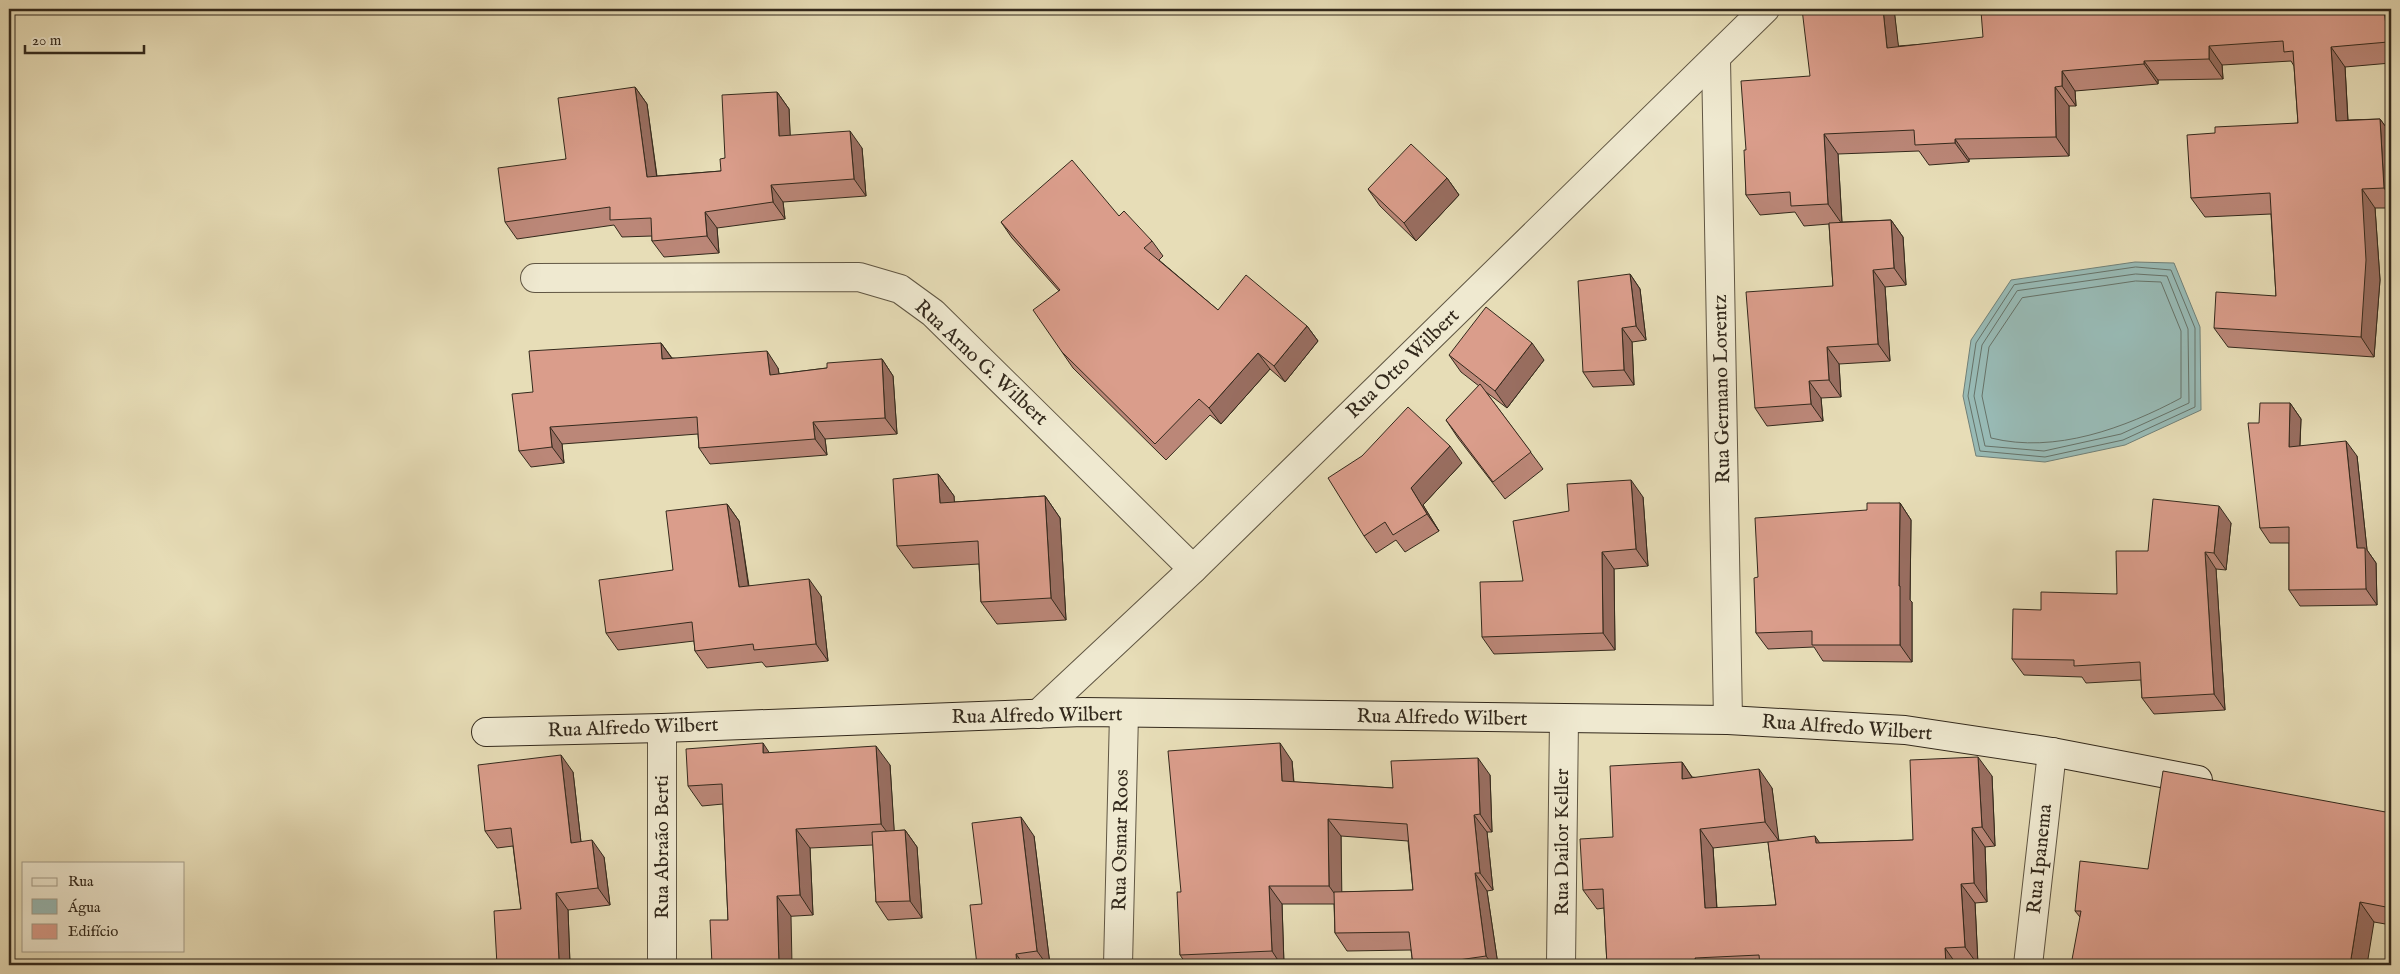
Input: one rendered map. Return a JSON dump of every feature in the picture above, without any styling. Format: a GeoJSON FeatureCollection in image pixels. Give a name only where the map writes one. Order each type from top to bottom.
{"type":"FeatureCollection","features":[{"type":"Feature","properties":{"kind":"street","name":"Rua Otto Wilbert"},"geometry":{"type":"LineString","coordinates":[[1038,714],[1193,569],[1765,9]]}},
{"type":"Feature","properties":{"kind":"street","name":"Rua Germano Lorentz"},"geometry":{"type":"LineString","coordinates":[[1716,59],[1728,720]]}},
{"type":"Feature","properties":{"kind":"street","name":"Rua Arno G. Wilbert"},"geometry":{"type":"LineString","coordinates":[[535,278],[859,277],[900,289],[933,313],[1193,569]]}},
{"type":"Feature","properties":{"kind":"street","name":"Rua Alfredo Wilbert"},"geometry":{"type":"LineString","coordinates":[[486,732],[662,728],[1083,712],[1728,720],[1905,730],[2052,752],[2226,785]]}},
{"type":"Feature","properties":{"kind":"street","name":"Rua Osmar Roos"},"geometry":{"type":"LineString","coordinates":[[1118,965],[1124,714]]}},
{"type":"Feature","properties":{"kind":"street","name":"Rua Dailor Keller"},"geometry":{"type":"LineString","coordinates":[[1561,965],[1564,719]]}},
{"type":"Feature","properties":{"kind":"street","name":"Rua Abraão Berti"},"geometry":{"type":"LineString","coordinates":[[662,728],[662,965]]}},
{"type":"Feature","properties":{"kind":"street","name":"Rua Ipanema"},"geometry":{"type":"LineString","coordinates":[[2028,965],[2052,752]]}},
{"type":"Feature","properties":{"kind":"water"},"geometry":{"type":"Polygon","coordinates":[[[2135,262],[2174,263],[2200,327],[2201,410],[2125,445],[2045,462],[1976,456],[1963,396],[1971,340],[2011,280],[2135,262]]]}},
{"type":"Feature","properties":{"kind":"building"},"geometry":{"type":"Polygon","coordinates":[[[1802,9],[1883,9],[1887,48],[1983,37],[1981,11],[2017,9],[2384,9],[2388,42],[2331,47],[2336,121],[2380,119],[2384,188],[2362,189],[2366,260],[2361,337],[2214,328],[2216,292],[2276,296],[2270,193],[2191,198],[2187,135],[2215,133],[2215,127],[2298,123],[2293,51],[2284,52],[2283,41],[2209,46],[2209,59],[2144,61],[2144,64],[2062,71],[2062,86],[2055,87],[2056,137],[1955,139],[1955,143],[1915,145],[1914,130],[1824,134],[1828,204],[1791,206],[1790,192],[1746,195],[1744,150],[1746,150],[1741,81],[1810,76],[1802,9]]]}},
{"type":"Feature","properties":{"kind":"building"},"geometry":{"type":"Polygon","coordinates":[[[635,87],[647,177],[721,171],[720,159],[725,158],[722,95],[777,92],[779,136],[850,131],[854,179],[771,185],[773,202],[705,212],[707,236],[652,241],[651,218],[610,220],[610,207],[505,222],[498,168],[566,159],[558,98],[635,87]]]}},
{"type":"Feature","properties":{"kind":"building"},"geometry":{"type":"Polygon","coordinates":[[[1411,144],[1447,178],[1404,223],[1368,189],[1411,144]]]}},
{"type":"Feature","properties":{"kind":"building"},"geometry":{"type":"Polygon","coordinates":[[[1072,160],[1119,216],[1124,211],[1152,241],[1144,248],[1218,310],[1246,275],[1307,326],[1274,366],[1258,353],[1209,408],[1199,399],[1155,444],[1062,352],[1033,310],[1060,290],[1001,222],[1072,160]]]}},
{"type":"Feature","properties":{"kind":"building"},"geometry":{"type":"Polygon","coordinates":[[[1891,220],[1894,268],[1873,270],[1878,344],[1827,347],[1829,380],[1809,381],[1811,404],[1755,408],[1746,292],[1833,286],[1829,223],[1891,220]]]}},
{"type":"Feature","properties":{"kind":"building"},"geometry":{"type":"Polygon","coordinates":[[[1630,274],[1636,326],[1622,328],[1624,370],[1583,372],[1578,281],[1630,274]]]}},
{"type":"Feature","properties":{"kind":"building"},"geometry":{"type":"Polygon","coordinates":[[[1486,307],[1532,343],[1495,391],[1449,355],[1486,307]]]}},
{"type":"Feature","properties":{"kind":"building"},"geometry":{"type":"Polygon","coordinates":[[[661,343],[662,359],[767,351],[770,375],[827,368],[827,363],[882,359],[885,418],[813,422],[815,439],[699,448],[697,417],[550,427],[552,447],[519,451],[512,394],[533,392],[529,351],[661,343]]]}},
{"type":"Feature","properties":{"kind":"building"},"geometry":{"type":"Polygon","coordinates":[[[1480,384],[1531,452],[1493,482],[1446,420],[1480,384]]]}},
{"type":"Feature","properties":{"kind":"building"},"geometry":{"type":"Polygon","coordinates":[[[2260,403],[2290,403],[2289,447],[2346,441],[2357,548],[2365,548],[2366,589],[2289,590],[2289,527],[2260,528],[2248,423],[2259,423],[2260,403]]]}},
{"type":"Feature","properties":{"kind":"building"},"geometry":{"type":"Polygon","coordinates":[[[1408,407],[1450,446],[1411,488],[1427,514],[1393,535],[1385,522],[1364,536],[1328,478],[1362,456],[1408,407]]]}},
{"type":"Feature","properties":{"kind":"building"},"geometry":{"type":"Polygon","coordinates":[[[938,474],[940,503],[1045,496],[1051,598],[981,602],[978,541],[897,546],[893,479],[938,474]]]}},
{"type":"Feature","properties":{"kind":"building"},"geometry":{"type":"Polygon","coordinates":[[[1631,480],[1636,549],[1602,552],[1603,633],[1482,637],[1480,582],[1523,581],[1513,521],[1569,511],[1567,484],[1631,480]]]}},
{"type":"Feature","properties":{"kind":"building"},"geometry":{"type":"Polygon","coordinates":[[[2153,499],[2219,506],[2214,553],[2205,552],[2214,694],[2142,698],[2140,662],[2074,666],[2074,660],[2012,659],[2013,609],[2041,610],[2041,592],[2117,594],[2116,551],[2148,551],[2153,499]]]}},
{"type":"Feature","properties":{"kind":"building"},"geometry":{"type":"Polygon","coordinates":[[[1867,503],[1900,503],[1900,645],[1812,645],[1812,631],[1756,633],[1754,578],[1758,577],[1755,518],[1867,510],[1867,503]]]}},
{"type":"Feature","properties":{"kind":"building"},"geometry":{"type":"Polygon","coordinates":[[[727,504],[739,587],[809,579],[816,644],[754,650],[753,644],[695,651],[692,622],[606,633],[599,580],[673,570],[666,511],[727,504]]]}},
{"type":"Feature","properties":{"kind":"building"},"geometry":{"type":"Polygon","coordinates":[[[763,743],[763,753],[876,746],[881,824],[796,829],[800,895],[777,896],[779,965],[712,965],[710,920],[728,920],[722,784],[688,786],[686,749],[763,743]]]}},
{"type":"Feature","properties":{"kind":"building"},"geometry":{"type":"Polygon","coordinates":[[[1280,743],[1282,781],[1393,788],[1391,761],[1478,758],[1480,814],[1474,815],[1480,873],[1475,873],[1486,956],[1413,965],[1409,932],[1335,933],[1334,892],[1413,890],[1407,824],[1328,819],[1329,886],[1269,886],[1272,951],[1180,955],[1177,892],[1181,892],[1168,751],[1280,743]]]}},
{"type":"Feature","properties":{"kind":"building"},"geometry":{"type":"Polygon","coordinates":[[[561,755],[571,843],[592,840],[598,888],[556,893],[559,961],[556,962],[556,965],[497,965],[494,911],[521,909],[511,828],[485,831],[478,765],[561,755]]]}},
{"type":"Feature","properties":{"kind":"building"},"geometry":{"type":"Polygon","coordinates":[[[1978,757],[1982,827],[1972,828],[1974,883],[1961,884],[1965,947],[1945,948],[1946,965],[1760,965],[1759,955],[1695,958],[1696,965],[1607,965],[1603,889],[1583,890],[1580,839],[1613,837],[1610,766],[1682,762],[1682,779],[1759,769],[1765,822],[1700,829],[1705,908],[1776,905],[1768,842],[1815,836],[1816,843],[1913,840],[1910,760],[1978,757]]]}},
{"type":"Feature","properties":{"kind":"building"},"geometry":{"type":"Polygon","coordinates":[[[2163,771],[2391,813],[2391,880],[2386,907],[2360,902],[2350,965],[2071,965],[2081,911],[2075,911],[2080,861],[2148,869],[2163,771]]]}},
{"type":"Feature","properties":{"kind":"building"},"geometry":{"type":"Polygon","coordinates":[[[1021,817],[1037,951],[1016,954],[1017,965],[977,965],[970,905],[982,904],[972,823],[1021,817]]]}},
{"type":"Feature","properties":{"kind":"building"},"geometry":{"type":"Polygon","coordinates":[[[905,830],[910,901],[876,902],[872,832],[905,830]]]}}]}
